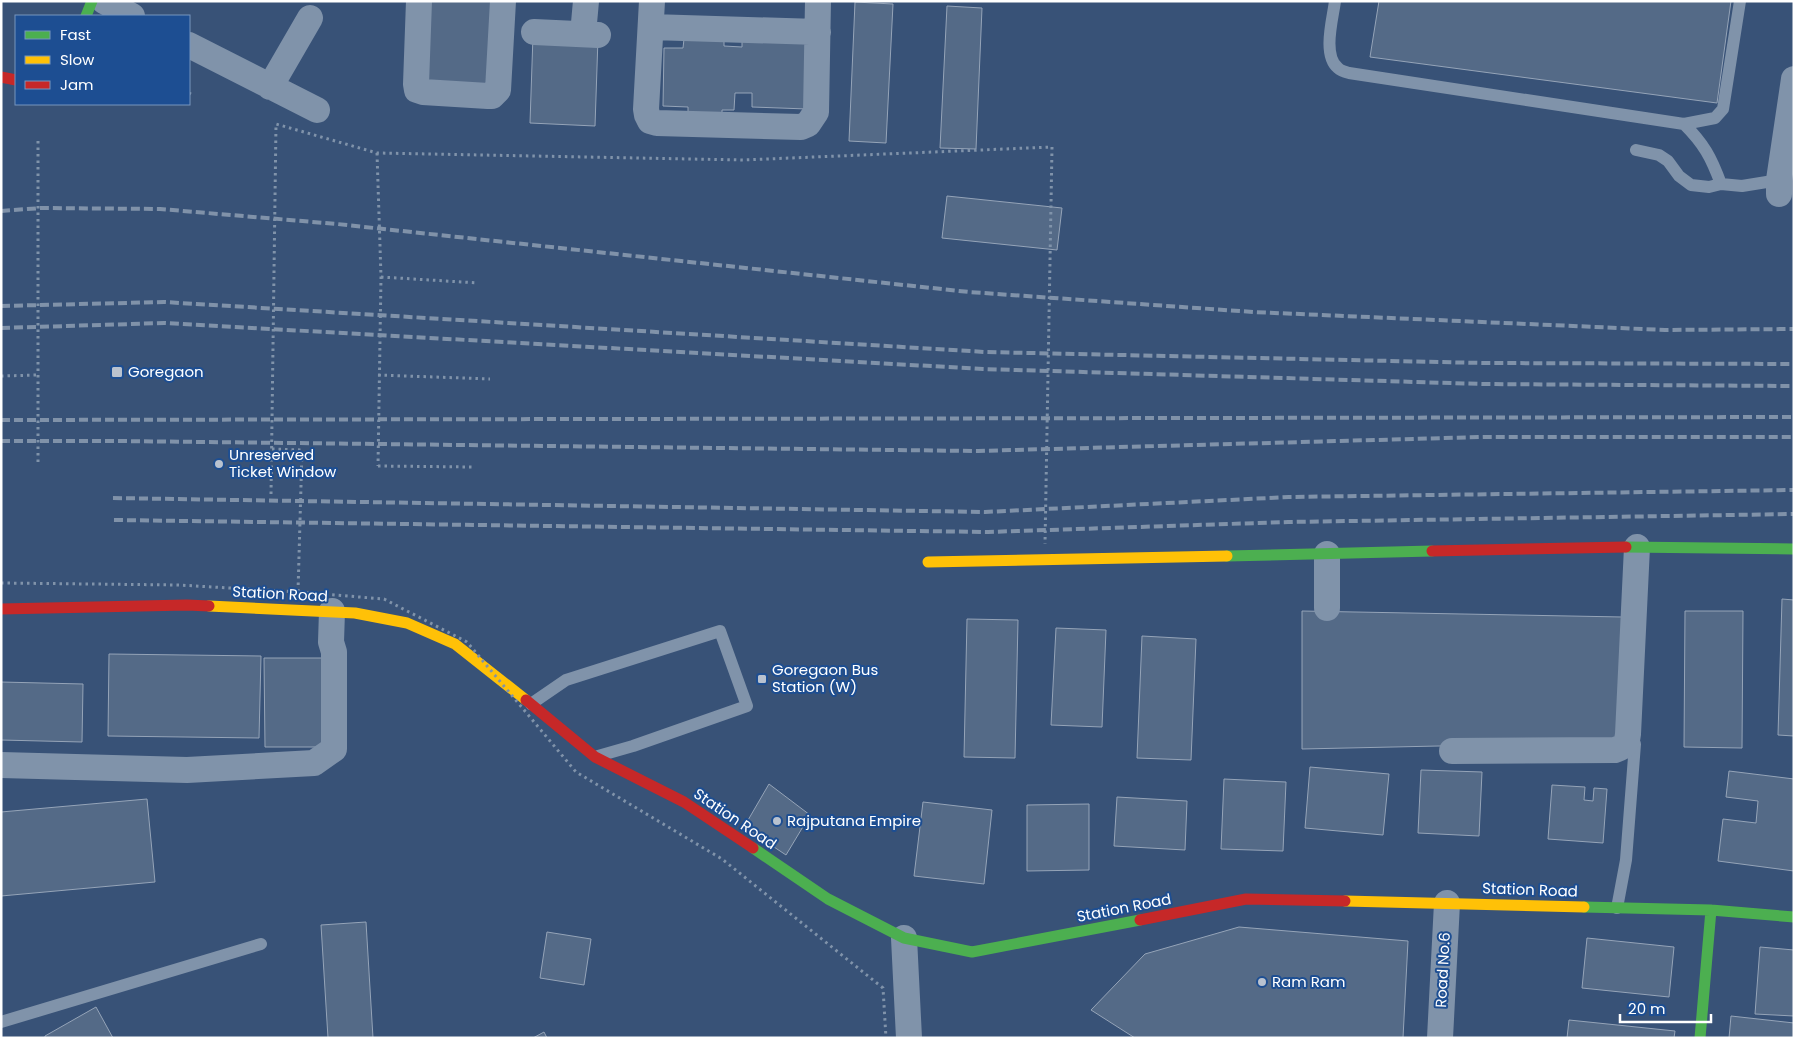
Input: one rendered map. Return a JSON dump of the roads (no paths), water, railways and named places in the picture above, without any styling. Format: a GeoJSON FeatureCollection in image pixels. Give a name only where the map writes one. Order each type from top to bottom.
{"type":"FeatureCollection","features":[{"type":"Feature","properties":{"kind":"street"},"geometry":{"type":"LineString","coordinates":[[86,15],[92,1]]}},
{"type":"Feature","properties":{"kind":"street"},"geometry":{"type":"LineString","coordinates":[[104,1],[130,15]]}},
{"type":"Feature","properties":{"kind":"street"},"geometry":{"type":"LineString","coordinates":[[420,1],[417,90],[423,92],[492,96],[498,90],[503,1]]}},
{"type":"Feature","properties":{"kind":"street"},"geometry":{"type":"LineString","coordinates":[[534,32],[591,35],[586,1]]}},
{"type":"Feature","properties":{"kind":"street"},"geometry":{"type":"LineString","coordinates":[[652,1],[646,109],[646,115],[650,121],[657,123],[801,127],[808,124],[816,112],[818,1]]}},
{"type":"Feature","properties":{"kind":"street"},"geometry":{"type":"LineString","coordinates":[[270,87],[310,18]]}},
{"type":"Feature","properties":{"kind":"street"},"geometry":{"type":"LineString","coordinates":[[651,27],[818,32]]}},
{"type":"Feature","properties":{"kind":"street"},"geometry":{"type":"LineString","coordinates":[[190,46],[317,110]]}},
{"type":"Feature","properties":{"kind":"street"},"geometry":{"type":"LineString","coordinates":[[1,77],[15,80]]}},
{"type":"Feature","properties":{"kind":"street"},"geometry":{"type":"LineString","coordinates":[[1779,187],[1794,79]]}},
{"type":"Feature","properties":{"kind":"street"},"geometry":{"type":"LineString","coordinates":[[1452,751],[1615,750],[1625,745],[1628,734],[1637,548]]}},
{"type":"Feature","properties":{"kind":"street"},"geometry":{"type":"LineString","coordinates":[[928,562],[1637,548],[1794,549]]}},
{"type":"Feature","properties":{"kind":"street"},"geometry":{"type":"LineString","coordinates":[[1327,554],[1327,608]]}},
{"type":"Feature","properties":{"kind":"street","name":"Station Road"},"geometry":{"type":"LineString","coordinates":[[1,609],[187,605],[355,612],[407,623],[455,644],[595,757],[684,802],[828,899],[904,938],[972,952],[1246,899],[1711,910],[1794,917]]}},
{"type":"Feature","properties":{"kind":"street"},"geometry":{"type":"LineString","coordinates":[[1,765],[187,770],[314,763],[334,749],[332,611]]}},
{"type":"Feature","properties":{"kind":"street","name":"Road No.6"},"geometry":{"type":"LineString","coordinates":[[1440,1038],[1447,903]]}},
{"type":"Feature","properties":{"kind":"street"},"geometry":{"type":"LineString","coordinates":[[1700,1038],[1711,910]]}},
{"type":"Feature","properties":{"kind":"street"},"geometry":{"type":"LineString","coordinates":[[904,938],[909,1038]]}},
{"type":"Feature","properties":{"kind":"lane"},"geometry":{"type":"LineString","coordinates":[[1335,1],[1330,50],[1334,64],[1339,70],[1684,124],[1715,118],[1723,109],[1740,1]]}},
{"type":"Feature","properties":{"kind":"lane"},"geometry":{"type":"LineString","coordinates":[[1684,124],[1699,138],[1708,151],[1721,184]]}},
{"type":"Feature","properties":{"kind":"lane"},"geometry":{"type":"LineString","coordinates":[[1636,150],[1659,155],[1668,161],[1679,176],[1691,185],[1709,187],[1721,184],[1779,187]]}},
{"type":"Feature","properties":{"kind":"lane"},"geometry":{"type":"LineString","coordinates":[[531,704],[566,680],[720,631],[747,706],[633,746],[595,757]]}},
{"type":"Feature","properties":{"kind":"lane"},"geometry":{"type":"LineString","coordinates":[[1617,908],[1626,860],[1635,744]]}},
{"type":"Feature","properties":{"kind":"lane"},"geometry":{"type":"LineString","coordinates":[[1,1022],[261,944]]}},
{"type":"Feature","properties":{"kind":"railway"},"geometry":{"type":"LineString","coordinates":[[1,211],[41,208],[160,209],[337,224],[969,292],[1253,312],[1665,330],[1794,329]]}},
{"type":"Feature","properties":{"kind":"railway"},"geometry":{"type":"LineString","coordinates":[[1,306],[164,302],[985,352],[1483,363],[1794,364]]}},
{"type":"Feature","properties":{"kind":"railway"},"geometry":{"type":"LineString","coordinates":[[1,328],[164,323],[983,369],[1483,384],[1794,386]]}},
{"type":"Feature","properties":{"kind":"railway"},"geometry":{"type":"LineString","coordinates":[[1,420],[1794,417]]}},
{"type":"Feature","properties":{"kind":"railway"},"geometry":{"type":"LineString","coordinates":[[1,441],[978,451],[1483,437],[1794,437]]}},
{"type":"Feature","properties":{"kind":"railway"},"geometry":{"type":"LineString","coordinates":[[113,498],[985,512],[1289,497],[1794,490]]}},
{"type":"Feature","properties":{"kind":"railway"},"geometry":{"type":"LineString","coordinates":[[114,520],[988,532],[1288,522],[1794,514]]}},
{"type":"Feature","properties":{"kind":"place","name":"Goregaon"},"geometry":{"type":"Point","coordinates":[117,372]}},
{"type":"Feature","properties":{"kind":"place","name":"Unreserved Ticket Window"},"geometry":{"type":"Point","coordinates":[219,464]}},
{"type":"Feature","properties":{"kind":"place","name":"Goregaon Bus Station (W)"},"geometry":{"type":"Point","coordinates":[762,679]}},
{"type":"Feature","properties":{"kind":"place","name":"Rajputana Empire"},"geometry":{"type":"Point","coordinates":[777,821]}},
{"type":"Feature","properties":{"kind":"place","name":"Ram Ram"},"geometry":{"type":"Point","coordinates":[1262,982]}}]}
